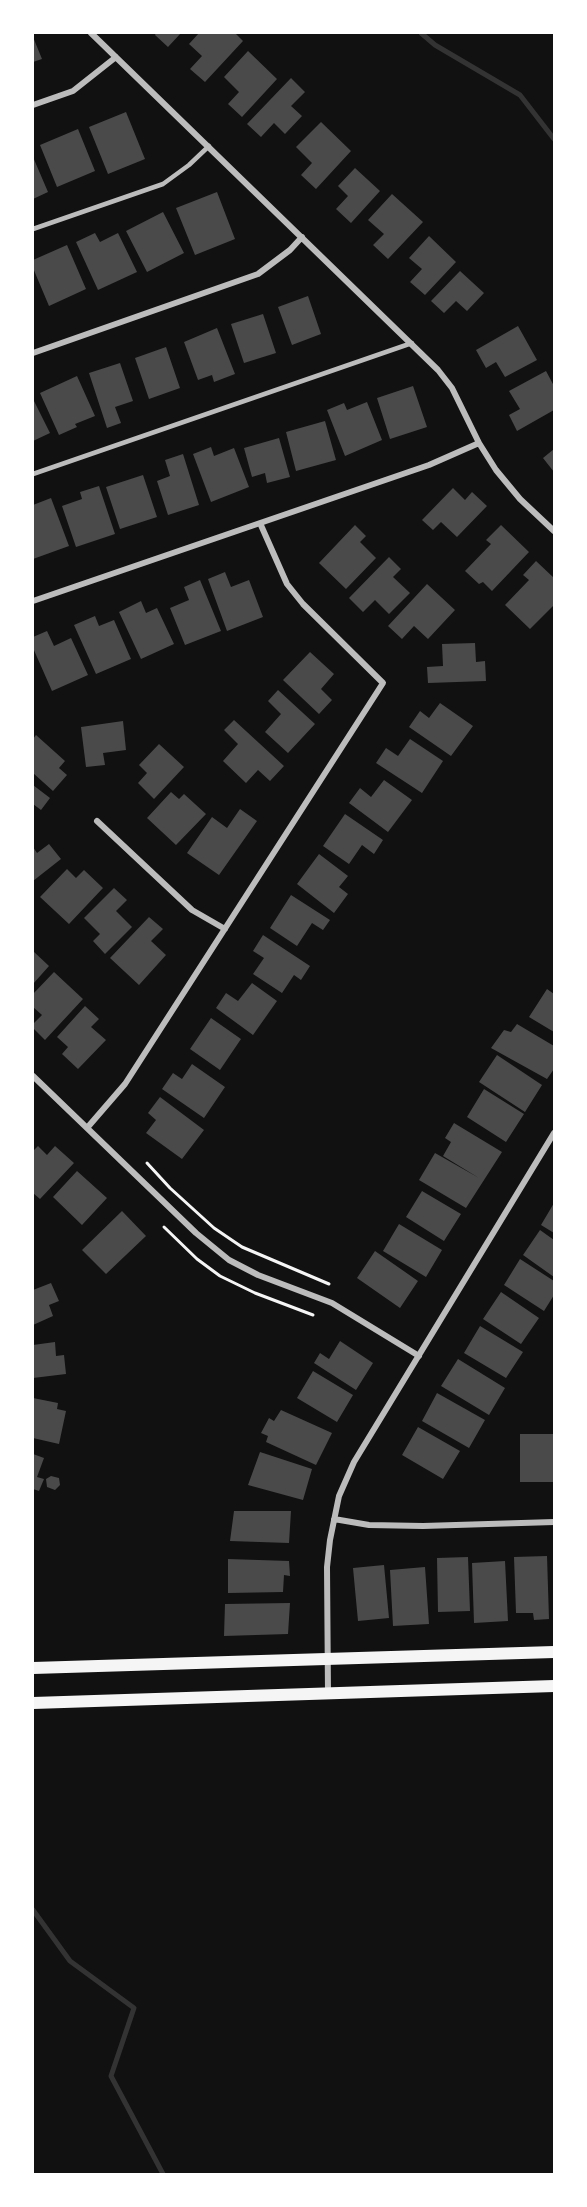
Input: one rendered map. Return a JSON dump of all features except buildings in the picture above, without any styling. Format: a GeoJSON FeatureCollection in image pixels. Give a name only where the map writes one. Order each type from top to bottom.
{"type":"FeatureCollection","features":[{"type":"Feature","properties":{"kind":"main road"},"geometry":{"type":"LineString","coordinates":[[33,1668],[554,1652]]}},
{"type":"Feature","properties":{"kind":"main road"},"geometry":{"type":"LineString","coordinates":[[33,1703],[554,1686]]}},
{"type":"Feature","properties":{"kind":"street"},"geometry":{"type":"LineString","coordinates":[[91,33],[412,343],[452,388],[479,443],[496,470],[520,499],[554,531]]}},
{"type":"Feature","properties":{"kind":"street"},"geometry":{"type":"LineString","coordinates":[[33,105],[73,91],[116,57]]}},
{"type":"Feature","properties":{"kind":"street"},"geometry":{"type":"LineString","coordinates":[[33,353],[258,273],[290,250],[302,237]]}},
{"type":"Feature","properties":{"kind":"street"},"geometry":{"type":"LineString","coordinates":[[33,602],[429,465],[479,443]]}},
{"type":"Feature","properties":{"kind":"street"},"geometry":{"type":"LineString","coordinates":[[87,1128],[124,1084],[383,683],[303,604],[287,584],[260,523]]}},
{"type":"Feature","properties":{"kind":"street"},"geometry":{"type":"LineString","coordinates":[[97,820],[192,910],[225,929]]}},
{"type":"Feature","properties":{"kind":"street"},"geometry":{"type":"LineString","coordinates":[[33,1076],[196,1233],[229,1260],[258,1275],[332,1303],[419,1356]]}},
{"type":"Feature","properties":{"kind":"street"},"geometry":{"type":"LineString","coordinates":[[328,1693],[327,1567],[333,1519],[339,1496],[354,1462],[554,1133]]}},
{"type":"Feature","properties":{"kind":"street"},"geometry":{"type":"LineString","coordinates":[[333,1519],[369,1525],[423,1526],[554,1522]]}},
{"type":"Feature","properties":{"kind":"lane"},"geometry":{"type":"LineString","coordinates":[[33,229],[163,184],[189,165],[209,146]]}},
{"type":"Feature","properties":{"kind":"lane"},"geometry":{"type":"LineString","coordinates":[[33,474],[412,343]]}},
{"type":"Feature","properties":{"kind":"path"},"geometry":{"type":"LineString","coordinates":[[147,1163],[170,1188],[214,1228],[242,1247],[329,1284]]}},
{"type":"Feature","properties":{"kind":"waterway"},"geometry":{"type":"LineString","coordinates":[[421,33],[435,45],[520,95],[554,139]]}},
{"type":"Feature","properties":{"kind":"waterway"},"geometry":{"type":"LineString","coordinates":[[33,1910],[70,1961],[134,2008],[111,2076],[163,2174]]}}]}
